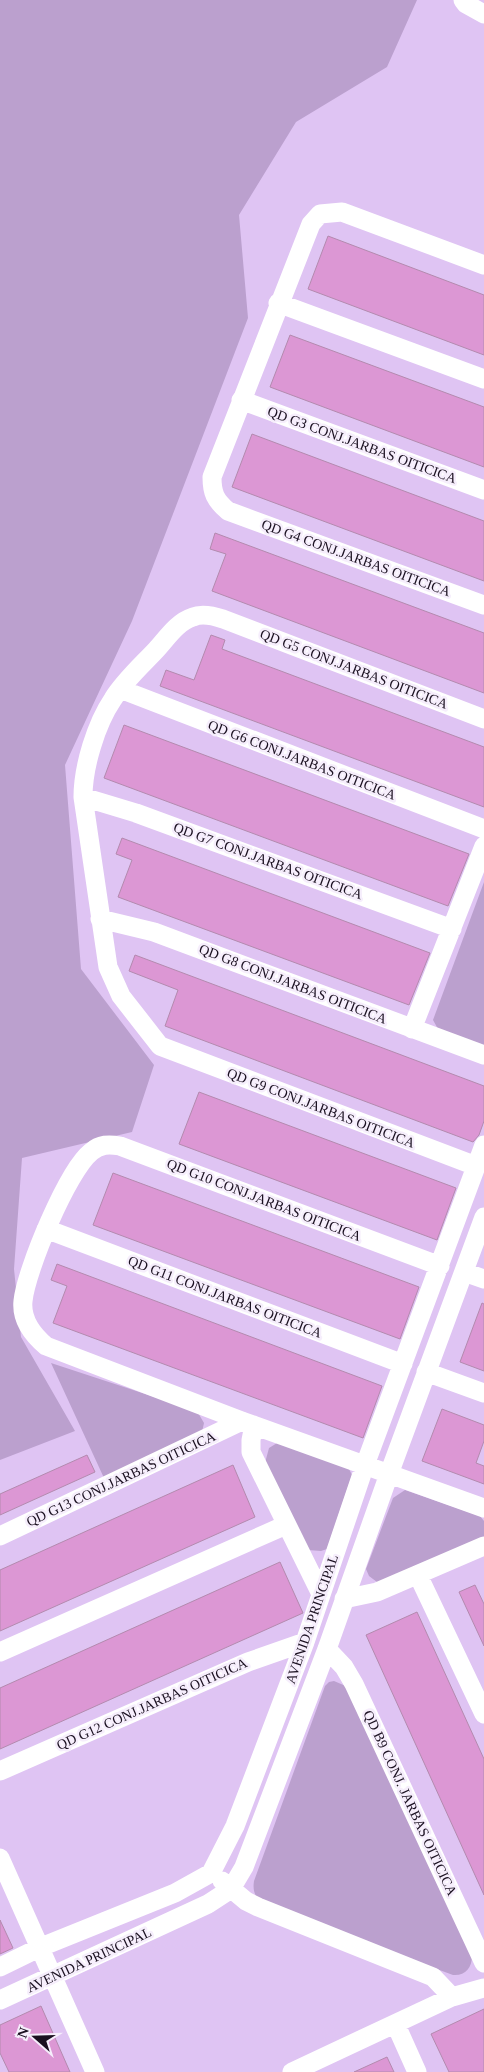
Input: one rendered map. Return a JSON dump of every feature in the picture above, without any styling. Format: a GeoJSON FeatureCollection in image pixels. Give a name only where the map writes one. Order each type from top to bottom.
{"type":"FeatureCollection","features":[{"type":"Feature","properties":{"kind":"street"},"geometry":{"type":"LineString","coordinates":[[465,2],[484,14]]}},
{"type":"Feature","properties":{"kind":"street"},"geometry":{"type":"LineString","coordinates":[[241,400],[311,224],[320,214],[342,212],[484,265]]}},
{"type":"Feature","properties":{"kind":"street"},"geometry":{"type":"LineString","coordinates":[[278,303],[484,379]]}},
{"type":"Feature","properties":{"kind":"street","name":"QD G3 CONJ.JARBAS OITICICA"},"geometry":{"type":"LineString","coordinates":[[241,400],[484,490]]}},
{"type":"Feature","properties":{"kind":"street","name":"QD G4 CONJ.JARBAS OITICICA"},"geometry":{"type":"LineString","coordinates":[[241,400],[212,477],[215,497],[228,511],[484,605]]}},
{"type":"Feature","properties":{"kind":"street","name":"QD G5 CONJ.JARBAS OITICICA"},"geometry":{"type":"LineString","coordinates":[[166,1050],[152,1039],[114,983],[108,967],[83,797],[87,762],[104,714],[120,689],[179,624],[194,616],[211,615],[223,618],[484,719]]}},
{"type":"Feature","properties":{"kind":"street","name":"QD G6 CONJ.JARBAS OITICICA"},"geometry":{"type":"LineString","coordinates":[[120,689],[484,829]]}},
{"type":"Feature","properties":{"kind":"street","name":"QD G7 CONJ.JARBAS OITICICA"},"geometry":{"type":"LineString","coordinates":[[83,797],[136,812],[452,929]]}},
{"type":"Feature","properties":{"kind":"street"},"geometry":{"type":"LineString","coordinates":[[412,1029],[484,846]]}},
{"type":"Feature","properties":{"kind":"street","name":"QD G8 CONJ.JARBAS OITICICA"},"geometry":{"type":"LineString","coordinates":[[100,919],[154,932],[484,1055]]}},
{"type":"Feature","properties":{"kind":"street","name":"QD G9 CONJ.JARBAS OITICICA"},"geometry":{"type":"LineString","coordinates":[[166,1050],[476,1166]]}},
{"type":"Feature","properties":{"kind":"street","name":"QD G10 CONJ.JARBAS OITICICA"},"geometry":{"type":"LineString","coordinates":[[46,1229],[78,1167],[99,1146],[109,1144],[120,1146],[440,1266]]}},
{"type":"Feature","properties":{"kind":"street","name":"AVENIDA PRINCIPAL"},"geometry":{"type":"LineString","coordinates":[[0,1967],[41,1947],[175,1893],[211,1873],[235,1826],[305,1642],[365,1465],[484,1145]]}},
{"type":"Feature","properties":{"kind":"street","name":"AVENIDA PRINCIPAL"},"geometry":{"type":"LineString","coordinates":[[0,2000],[208,1904],[231,1889],[244,1866],[327,1649],[426,1372],[484,1217]]}},
{"type":"Feature","properties":{"kind":"street"},"geometry":{"type":"LineString","coordinates":[[46,1229],[23,1301],[24,1314],[35,1337],[46,1346],[248,1423],[484,1508]]}},
{"type":"Feature","properties":{"kind":"street","name":"QD G11 CONJ.JARBAS OITICICA"},"geometry":{"type":"LineString","coordinates":[[46,1229],[403,1364]]}},
{"type":"Feature","properties":{"kind":"street"},"geometry":{"type":"LineString","coordinates":[[464,1272],[484,1279]]}},
{"type":"Feature","properties":{"kind":"street"},"geometry":{"type":"LineString","coordinates":[[426,1372],[484,1394]]}},
{"type":"Feature","properties":{"kind":"street"},"geometry":{"type":"LineString","coordinates":[[248,1423],[251,1452],[321,1594]]}},
{"type":"Feature","properties":{"kind":"street","name":"QD G13 CONJ.JARBAS OITICICA"},"geometry":{"type":"LineString","coordinates":[[0,1536],[248,1423]]}},
{"type":"Feature","properties":{"kind":"street"},"geometry":{"type":"LineString","coordinates":[[0,1652],[286,1525]]}},
{"type":"Feature","properties":{"kind":"street"},"geometry":{"type":"LineString","coordinates":[[344,1599],[377,1592],[484,1546]]}},
{"type":"Feature","properties":{"kind":"street"},"geometry":{"type":"LineString","coordinates":[[418,1575],[484,1714]]}},
{"type":"Feature","properties":{"kind":"street","name":"QD G12 CONJ.JARBAS OITICICA"},"geometry":{"type":"LineString","coordinates":[[0,1771],[248,1662],[305,1642]]}},
{"type":"Feature","properties":{"kind":"street","name":"QD B9 CONJ. JARBAS OITICICA"},"geometry":{"type":"LineString","coordinates":[[327,1649],[344,1667],[354,1684],[484,1963]]}},
{"type":"Feature","properties":{"kind":"street"},"geometry":{"type":"LineString","coordinates":[[0,1858],[95,2072]]}},
{"type":"Feature","properties":{"kind":"street"},"geometry":{"type":"LineString","coordinates":[[211,1873],[258,1907],[432,1977],[452,1997]]}},
{"type":"Feature","properties":{"kind":"street"},"geometry":{"type":"LineString","coordinates":[[299,2071],[452,1997],[484,1988]]}},
{"type":"Feature","properties":{"kind":"street"},"geometry":{"type":"LineString","coordinates":[[396,2025],[418,2072]]}},
{"type":"Feature","properties":{"kind":"shaded area"},"geometry":{"type":"Polygon","coordinates":[[[0,0],[417,0],[387,67],[296,122],[239,215],[248,318],[132,621],[65,765],[81,969],[154,1065],[132,1132],[22,1158],[14,1269],[21,1337],[75,1431],[0,1460],[0,0]]]}},
{"type":"Feature","properties":{"kind":"shaded area"},"geometry":{"type":"Polygon","coordinates":[[[484,882],[484,1048],[438,1029],[433,1020],[484,882]]]}},
{"type":"Feature","properties":{"kind":"shaded area"},"geometry":{"type":"Polygon","coordinates":[[[51,1363],[197,1411],[204,1423],[202,1432],[104,1478],[51,1363]]]}},
{"type":"Feature","properties":{"kind":"shaded area"},"geometry":{"type":"Polygon","coordinates":[[[282,1440],[348,1467],[352,1475],[327,1549],[321,1551],[308,1550],[265,1463],[269,1448],[282,1440]]]}},
{"type":"Feature","properties":{"kind":"shaded area"},"geometry":{"type":"Polygon","coordinates":[[[405,1490],[480,1516],[484,1521],[484,1541],[381,1585],[369,1576],[366,1569],[393,1498],[405,1490]]]}},
{"type":"Feature","properties":{"kind":"shaded area"},"geometry":{"type":"Polygon","coordinates":[[[334,1681],[348,1687],[472,1956],[469,1968],[464,1973],[453,1975],[266,1906],[256,1896],[254,1881],[325,1686],[329,1682],[334,1681]]]}},
{"type":"Feature","properties":{"kind":"building"},"geometry":{"type":"Polygon","coordinates":[[[328,236],[484,295],[484,355],[308,289],[328,236]]]}},
{"type":"Feature","properties":{"kind":"building"},"geometry":{"type":"Polygon","coordinates":[[[290,335],[484,407],[484,467],[270,387],[290,335]]]}},
{"type":"Feature","properties":{"kind":"building"},"geometry":{"type":"Polygon","coordinates":[[[252,434],[484,521],[484,581],[232,487],[252,434]]]}},
{"type":"Feature","properties":{"kind":"building"},"geometry":{"type":"Polygon","coordinates":[[[215,533],[484,633],[484,693],[212,591],[226,554],[210,549],[215,533]]]}},
{"type":"Feature","properties":{"kind":"building"},"geometry":{"type":"Polygon","coordinates":[[[211,635],[225,640],[222,649],[484,747],[484,807],[160,686],[166,670],[194,680],[211,635]]]}},
{"type":"Feature","properties":{"kind":"building"},"geometry":{"type":"Polygon","coordinates":[[[124,725],[469,854],[448,906],[104,778],[124,725]]]}},
{"type":"Feature","properties":{"kind":"building"},"geometry":{"type":"Polygon","coordinates":[[[122,838],[430,953],[409,1005],[118,897],[132,860],[116,854],[122,838]]]}},
{"type":"Feature","properties":{"kind":"building"},"geometry":{"type":"Polygon","coordinates":[[[135,955],[484,1086],[484,1121],[479,1135],[473,1142],[165,1026],[178,990],[129,971],[135,955]]]}},
{"type":"Feature","properties":{"kind":"building"},"geometry":{"type":"Polygon","coordinates":[[[199,1092],[456,1188],[437,1240],[179,1144],[199,1092]]]}},
{"type":"Feature","properties":{"kind":"building"},"geometry":{"type":"Polygon","coordinates":[[[113,1173],[419,1287],[400,1339],[93,1225],[113,1173]]]}},
{"type":"Feature","properties":{"kind":"building"},"geometry":{"type":"Polygon","coordinates":[[[57,1264],[382,1386],[363,1438],[53,1323],[67,1286],[51,1280],[57,1264]]]}},
{"type":"Feature","properties":{"kind":"building"},"geometry":{"type":"Polygon","coordinates":[[[482,1303],[484,1304],[484,1371],[460,1362],[482,1303]]]}},
{"type":"Feature","properties":{"kind":"building"},"geometry":{"type":"Polygon","coordinates":[[[442,1409],[484,1425],[484,1441],[476,1463],[484,1466],[484,1484],[422,1461],[442,1409]]]}},
{"type":"Feature","properties":{"kind":"building"},"geometry":{"type":"Polygon","coordinates":[[[87,1455],[95,1472],[0,1515],[0,1494],[87,1455]]]}},
{"type":"Feature","properties":{"kind":"building"},"geometry":{"type":"Polygon","coordinates":[[[233,1465],[255,1517],[0,1631],[0,1570],[233,1465]]]}},
{"type":"Feature","properties":{"kind":"building"},"geometry":{"type":"Polygon","coordinates":[[[280,1562],[303,1613],[0,1749],[0,1688],[280,1562]]]}},
{"type":"Feature","properties":{"kind":"building"},"geometry":{"type":"Polygon","coordinates":[[[475,1585],[484,1604],[484,1646],[459,1592],[475,1585]]]}},
{"type":"Feature","properties":{"kind":"building"},"geometry":{"type":"Polygon","coordinates":[[[417,1612],[484,1759],[484,1895],[366,1635],[417,1612]]]}},
{"type":"Feature","properties":{"kind":"building"},"geometry":{"type":"Polygon","coordinates":[[[0,1920],[13,1948],[0,1954],[0,1920]]]}},
{"type":"Feature","properties":{"kind":"building"},"geometry":{"type":"Polygon","coordinates":[[[41,2006],[70,2072],[9,2072],[0,2053],[0,2025],[41,2006]]]}},
{"type":"Feature","properties":{"kind":"building"},"geometry":{"type":"Polygon","coordinates":[[[484,2009],[484,2072],[449,2072],[431,2034],[484,2009]]]}},
{"type":"Feature","properties":{"kind":"building"},"geometry":{"type":"Polygon","coordinates":[[[387,2057],[394,2072],[354,2072],[387,2057]]]}}]}
